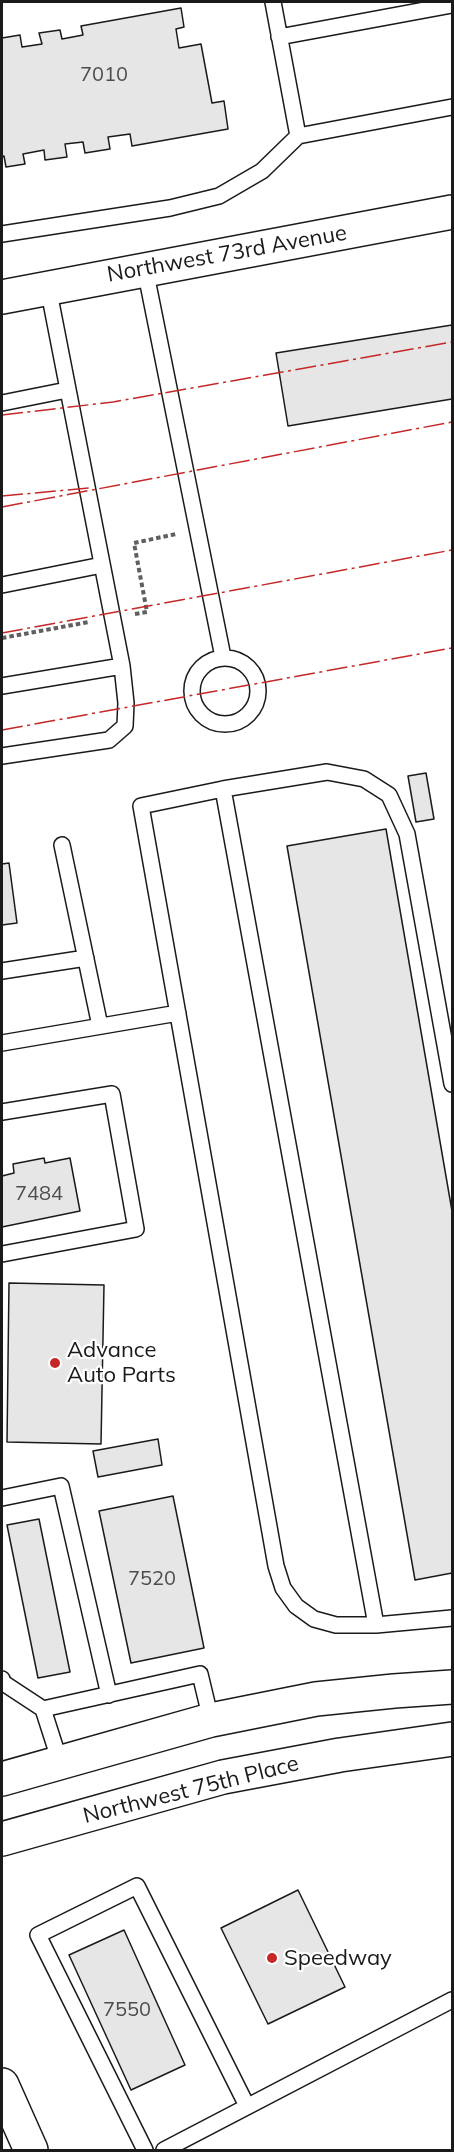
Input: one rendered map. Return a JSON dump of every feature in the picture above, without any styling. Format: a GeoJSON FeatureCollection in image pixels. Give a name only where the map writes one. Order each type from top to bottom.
{"type":"FeatureCollection","features":[{"type":"Feature","properties":{"kind":"street","name":"Northwest 73rd Avenue"},"geometry":{"type":"LineString","coordinates":[[2,297],[453,212]]}},
{"type":"Feature","properties":{"kind":"street"},"geometry":{"type":"LineString","coordinates":[[2,1779],[212,1720],[316,1699],[394,1690],[453,1687]]}},
{"type":"Feature","properties":{"kind":"street","name":"Northwest 75th Place"},"geometry":{"type":"LineString","coordinates":[[2,1839],[223,1777],[316,1759],[453,1739]]}},
{"type":"Feature","properties":{"kind":"street"},"geometry":{"type":"LineString","coordinates":[[2,2085],[31,2151]]}},
{"type":"Feature","properties":{"kind":"lane"},"geometry":{"type":"LineString","coordinates":[[273,2],[298,136]]}},
{"type":"Feature","properties":{"kind":"lane"},"geometry":{"type":"LineString","coordinates":[[279,37],[453,5]]}},
{"type":"Feature","properties":{"kind":"lane"},"geometry":{"type":"LineString","coordinates":[[2,234],[170,208],[219,196],[262,171],[298,136],[453,107]]}},
{"type":"Feature","properties":{"kind":"lane"},"geometry":{"type":"LineString","coordinates":[[145,269],[223,657]]}},
{"type":"Feature","properties":{"kind":"lane"},"geometry":{"type":"LineString","coordinates":[[2,756],[109,740],[125,726],[126,703],[122,666],[48,287]]}},
{"type":"Feature","properties":{"kind":"lane"},"geometry":{"type":"LineString","coordinates":[[2,403],[67,390]]}},
{"type":"Feature","properties":{"kind":"lane"},"geometry":{"type":"LineString","coordinates":[[2,585],[102,565]]}},
{"type":"Feature","properties":{"kind":"lane"},"geometry":{"type":"LineString","coordinates":[[223,657],[236,659],[248,665],[256,676],[259,689],[257,702],[251,713],[240,721],[228,724],[215,723],[203,716],[195,706],[192,693],[194,680],[200,669],[210,660],[223,657]]}},
{"type":"Feature","properties":{"kind":"lane"},"geometry":{"type":"LineString","coordinates":[[2,686],[122,666]]}},
{"type":"Feature","properties":{"kind":"lane"},"geometry":{"type":"LineString","coordinates":[[453,1084],[407,834],[389,795],[364,779],[327,772],[223,789],[141,806],[276,1566],[283,1588],[296,1606],[314,1619],[336,1625],[376,1625],[453,1618]]}},
{"type":"Feature","properties":{"kind":"lane"},"geometry":{"type":"LineString","coordinates":[[223,789],[376,1625]]}},
{"type":"Feature","properties":{"kind":"lane"},"geometry":{"type":"LineString","coordinates":[[62,845],[100,1026]]}},
{"type":"Feature","properties":{"kind":"lane"},"geometry":{"type":"LineString","coordinates":[[2,971],[86,958]]}},
{"type":"Feature","properties":{"kind":"lane"},"geometry":{"type":"LineString","coordinates":[[2,1043],[178,1013]]}},
{"type":"Feature","properties":{"kind":"lane"},"geometry":{"type":"LineString","coordinates":[[2,1112],[112,1094],[136,1229],[2,1254]]}},
{"type":"Feature","properties":{"kind":"lane"},"geometry":{"type":"LineString","coordinates":[[2,1497],[61,1486],[109,1695]]}},
{"type":"Feature","properties":{"kind":"lane"},"geometry":{"type":"LineString","coordinates":[[43,1709],[200,1674],[212,1720]]}},
{"type":"Feature","properties":{"kind":"lane"},"geometry":{"type":"LineString","coordinates":[[2,1679],[2,1682],[43,1709],[60,1762]]}},
{"type":"Feature","properties":{"kind":"lane"},"geometry":{"type":"LineString","coordinates":[[145,2151],[38,1935],[138,1886],[248,2106]]}},
{"type":"Feature","properties":{"kind":"lane"},"geometry":{"type":"LineString","coordinates":[[164,2151],[453,2000]]}},
{"type":"Feature","properties":{"kind":"building"},"geometry":{"type":"Polygon","coordinates":[[[181,8],[184,27],[176,29],[179,48],[201,44],[212,103],[224,101],[228,129],[132,146],[130,134],[108,137],[110,149],[85,153],[83,142],[65,144],[67,157],[45,160],[44,150],[23,154],[25,164],[6,167],[4,156],[2,157],[2,38],[20,35],[22,47],[42,44],[39,33],[60,30],[62,39],[83,35],[81,26],[181,8]]]}},
{"type":"Feature","properties":{"kind":"building"},"geometry":{"type":"Polygon","coordinates":[[[452,325],[452,399],[288,426],[276,353],[452,325]]]}},
{"type":"Feature","properties":{"kind":"building"},"geometry":{"type":"Polygon","coordinates":[[[426,773],[434,819],[416,822],[408,776],[426,773]]]}},
{"type":"Feature","properties":{"kind":"building"},"geometry":{"type":"Polygon","coordinates":[[[386,829],[452,1211],[452,1573],[415,1580],[287,846],[386,829]]]}},
{"type":"Feature","properties":{"kind":"building"},"geometry":{"type":"Polygon","coordinates":[[[9,863],[17,923],[2,925],[2,864],[9,863]]]}},
{"type":"Feature","properties":{"kind":"building"},"geometry":{"type":"Polygon","coordinates":[[[44,1158],[45,1163],[70,1158],[80,1211],[2,1227],[2,1176],[14,1173],[13,1164],[44,1158]]]}},
{"type":"Feature","properties":{"kind":"building","name":"Advance Auto Parts"},"geometry":{"type":"Polygon","coordinates":[[[9,1283],[104,1285],[101,1444],[7,1442],[9,1283]]]}},
{"type":"Feature","properties":{"kind":"building"},"geometry":{"type":"Polygon","coordinates":[[[158,1439],[162,1465],[98,1477],[93,1451],[158,1439]]]}},
{"type":"Feature","properties":{"kind":"building"},"geometry":{"type":"Polygon","coordinates":[[[173,1496],[204,1648],[131,1663],[99,1511],[173,1496]]]}},
{"type":"Feature","properties":{"kind":"building"},"geometry":{"type":"Polygon","coordinates":[[[39,1519],[70,1672],[38,1678],[7,1525],[39,1519]]]}},
{"type":"Feature","properties":{"kind":"building"},"geometry":{"type":"Polygon","coordinates":[[[298,1890],[345,1987],[268,2024],[221,1928],[298,1890]]]}},
{"type":"Feature","properties":{"kind":"building"},"geometry":{"type":"Polygon","coordinates":[[[124,1930],[185,2065],[131,2090],[69,1955],[124,1930]]]}},
{"type":"Feature","properties":{"kind":"power"},"geometry":{"type":"LineString","coordinates":[[2,415],[113,402],[452,342]]}},
{"type":"Feature","properties":{"kind":"power"},"geometry":{"type":"LineString","coordinates":[[2,507],[452,422]]}},
{"type":"Feature","properties":{"kind":"power"},"geometry":{"type":"LineString","coordinates":[[2,496],[89,488]]}},
{"type":"Feature","properties":{"kind":"power"},"geometry":{"type":"LineString","coordinates":[[2,633],[452,550]]}},
{"type":"Feature","properties":{"kind":"power"},"geometry":{"type":"LineString","coordinates":[[2,730],[452,648]]}},
{"type":"Feature","properties":{"kind":"place","name":"Advance Auto Parts"},"geometry":{"type":"Point","coordinates":[55,1363]}},
{"type":"Feature","properties":{"kind":"place","name":"Speedway"},"geometry":{"type":"Point","coordinates":[272,1958]}}]}
